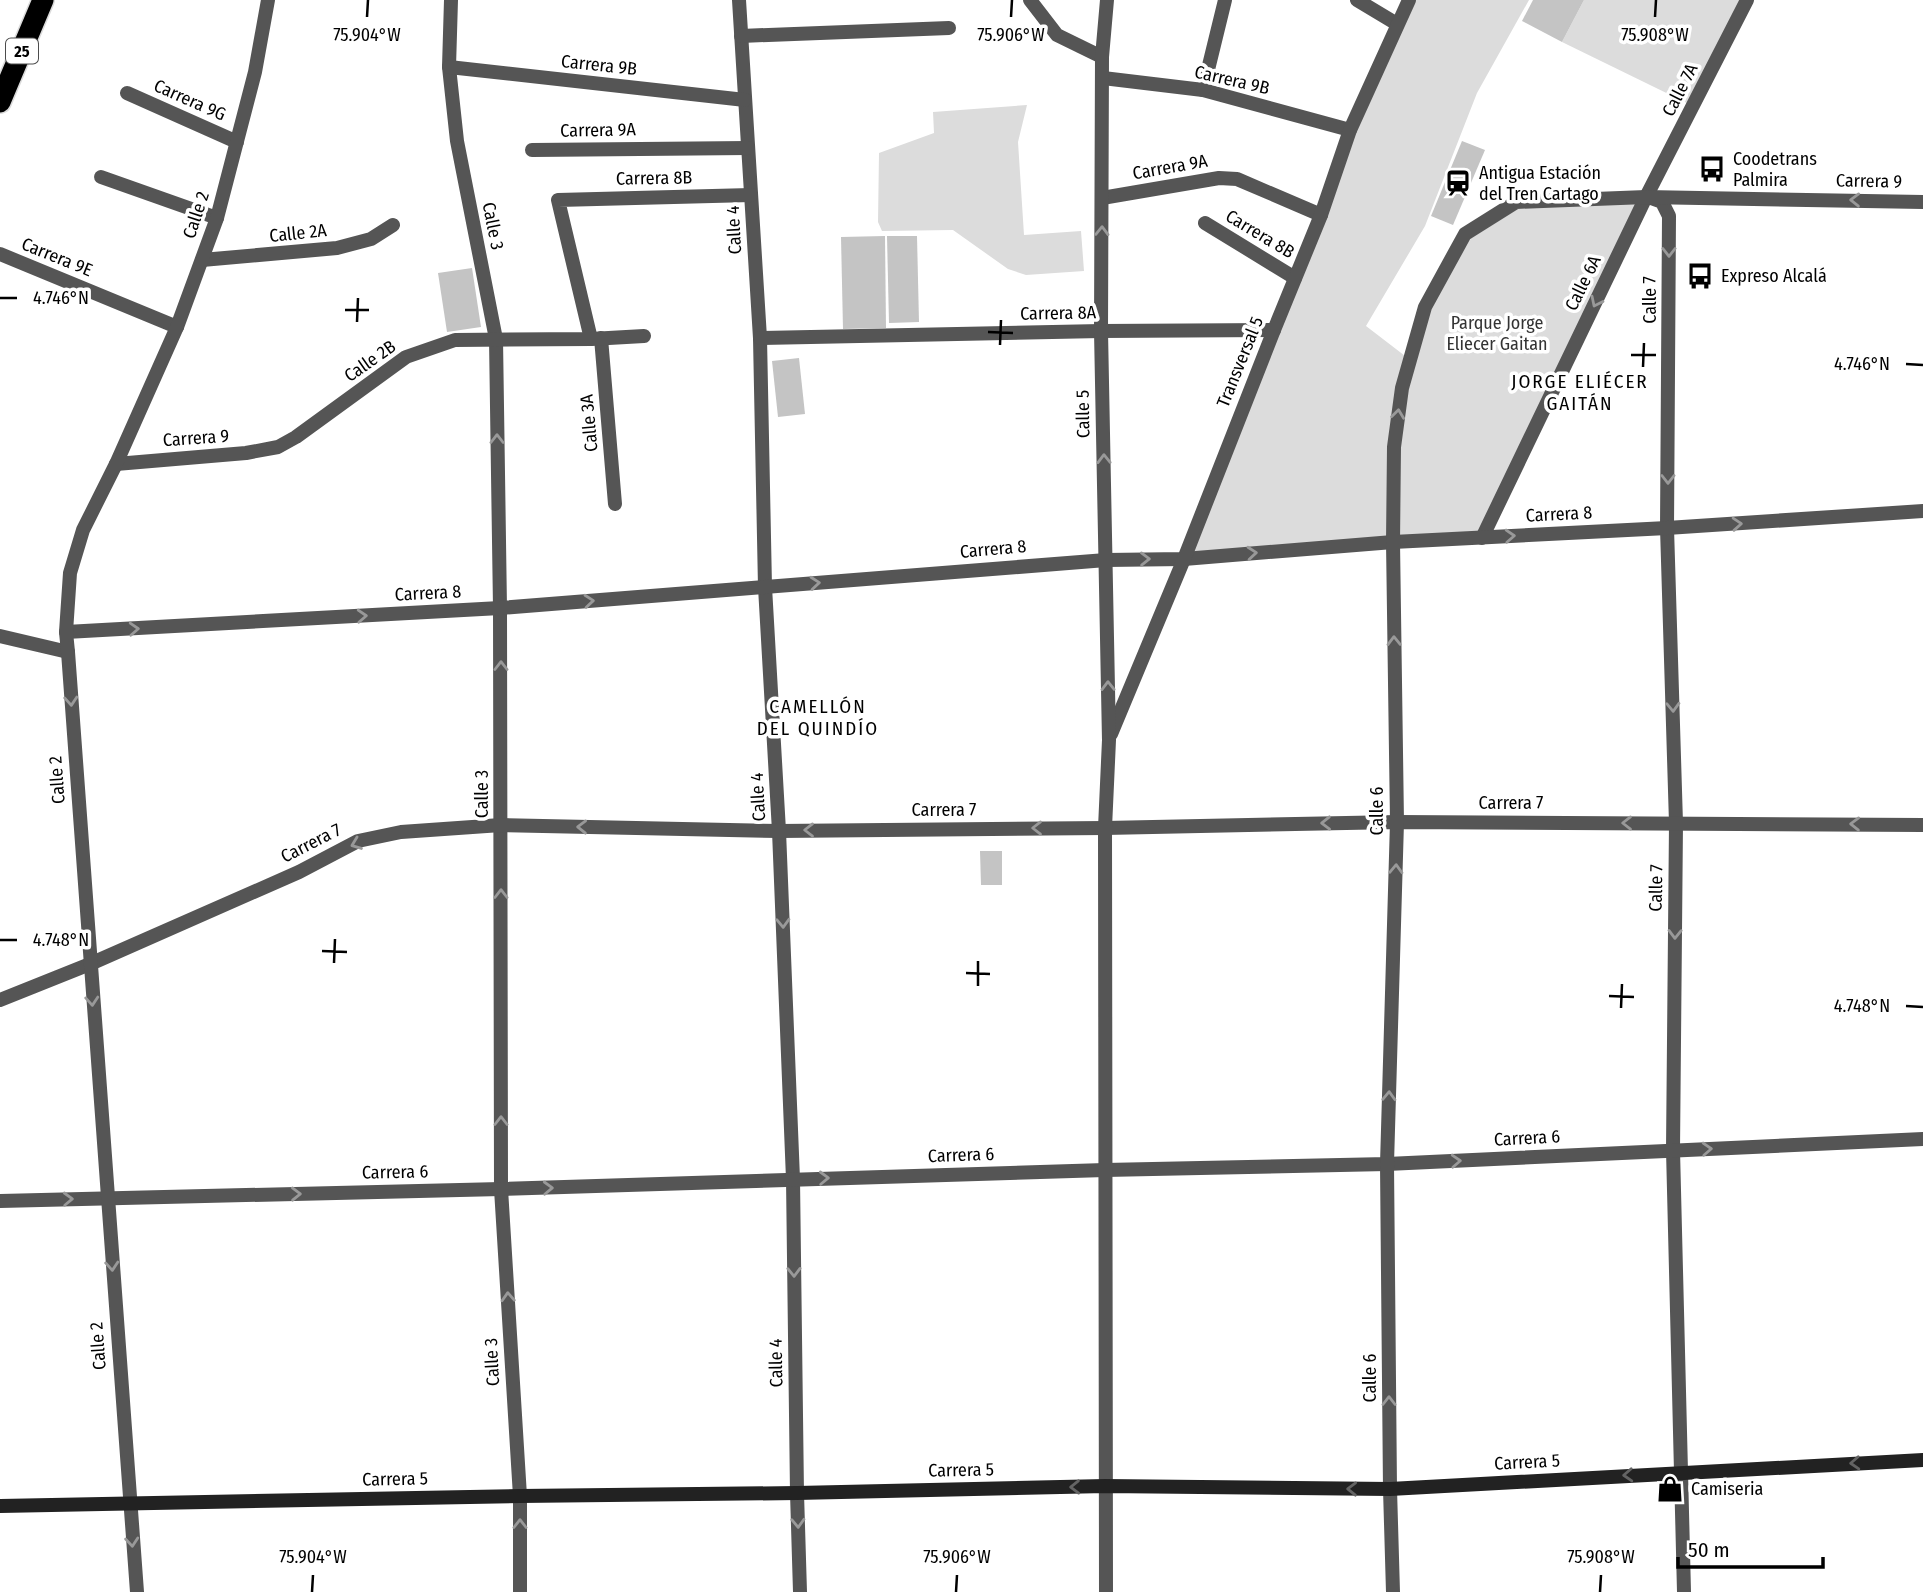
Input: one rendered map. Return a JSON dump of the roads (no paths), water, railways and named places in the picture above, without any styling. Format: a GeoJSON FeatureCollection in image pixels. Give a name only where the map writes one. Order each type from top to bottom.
{"type":"FeatureCollection","features":[{"type":"Feature","properties":{"kind":"highway","name":"25"},"geometry":{"type":"LineString","coordinates":[[0,102],[43,0]]}},
{"type":"Feature","properties":{"kind":"main road","name":"Carrera 5"},"geometry":{"type":"LineString","coordinates":[[0,1506],[1105,1486],[1390,1489],[1923,1460]]}},
{"type":"Feature","properties":{"kind":"street","name":"Calle 2"},"geometry":{"type":"LineString","coordinates":[[136,1592],[66,632],[70,573],[83,530],[116,464],[177,327],[217,218],[255,72],[268,0]]}},
{"type":"Feature","properties":{"kind":"street","name":"Calle 3"},"geometry":{"type":"LineString","coordinates":[[452,0],[449,67],[457,141],[496,339],[500,608],[501,1189],[520,1496],[520,1592]]}},
{"type":"Feature","properties":{"kind":"street","name":"Calle 4"},"geometry":{"type":"LineString","coordinates":[[739,0],[760,338],[765,587],[779,831],[793,1179],[800,1592]]}},
{"type":"Feature","properties":{"kind":"street"},"geometry":{"type":"LineString","coordinates":[[1030,0],[1057,35],[1102,57]]}},
{"type":"Feature","properties":{"kind":"street","name":"Calle 5"},"geometry":{"type":"LineString","coordinates":[[1106,1592],[1105,828],[1109,740],[1101,331],[1102,57],[1107,0]]}},
{"type":"Feature","properties":{"kind":"street"},"geometry":{"type":"LineString","coordinates":[[1203,90],[1225,0]]}},
{"type":"Feature","properties":{"kind":"street"},"geometry":{"type":"LineString","coordinates":[[1357,0],[1397,24]]}},
{"type":"Feature","properties":{"kind":"street","name":"Transversal 5"},"geometry":{"type":"LineString","coordinates":[[1109,740],[1321,215],[1350,130],[1409,0]]}},
{"type":"Feature","properties":{"kind":"street","name":"Calle 7A"},"geometry":{"type":"LineString","coordinates":[[1646,197],[1747,0]]}},
{"type":"Feature","properties":{"kind":"street"},"geometry":{"type":"LineString","coordinates":[[741,36],[949,28]]}},
{"type":"Feature","properties":{"kind":"street","name":"Carrera 9B"},"geometry":{"type":"LineString","coordinates":[[449,67],[745,100]]}},
{"type":"Feature","properties":{"kind":"street","name":"Carrera 9B"},"geometry":{"type":"LineString","coordinates":[[1103,78],[1203,90],[1350,130]]}},
{"type":"Feature","properties":{"kind":"street","name":"Carrera 9G"},"geometry":{"type":"LineString","coordinates":[[127,93],[237,142]]}},
{"type":"Feature","properties":{"kind":"street","name":"Carrera 9A"},"geometry":{"type":"LineString","coordinates":[[532,150],[748,148]]}},
{"type":"Feature","properties":{"kind":"street"},"geometry":{"type":"LineString","coordinates":[[101,177],[217,218]]}},
{"type":"Feature","properties":{"kind":"street","name":"Carrera 9A"},"geometry":{"type":"LineString","coordinates":[[1102,198],[1219,178],[1237,179],[1321,215]]}},
{"type":"Feature","properties":{"kind":"street","name":"Carrera 8B"},"geometry":{"type":"LineString","coordinates":[[558,200],[751,195]]}},
{"type":"Feature","properties":{"kind":"street","name":"Carrera 9"},"geometry":{"type":"LineString","coordinates":[[1646,197],[1923,202]]}},
{"type":"Feature","properties":{"kind":"street","name":"Calle 7"},"geometry":{"type":"LineString","coordinates":[[1646,197],[1662,202],[1670,216],[1667,528],[1676,823],[1673,1150],[1684,1592]]}},
{"type":"Feature","properties":{"kind":"street","name":"Calle 6A"},"geometry":{"type":"LineString","coordinates":[[1482,538],[1646,197]]}},
{"type":"Feature","properties":{"kind":"street","name":"Calle 6"},"geometry":{"type":"LineString","coordinates":[[1393,1592],[1387,1164],[1397,822],[1394,447],[1402,388],[1425,307],[1465,234],[1516,202],[1646,197]]}},
{"type":"Feature","properties":{"kind":"street","name":"Calle 3A"},"geometry":{"type":"LineString","coordinates":[[558,200],[596,339],[615,504]]}},
{"type":"Feature","properties":{"kind":"street","name":"Carrera 8B"},"geometry":{"type":"LineString","coordinates":[[1205,223],[1295,278]]}},
{"type":"Feature","properties":{"kind":"street","name":"Calle 2A"},"geometry":{"type":"LineString","coordinates":[[202,260],[337,248],[370,239],[393,225]]}},
{"type":"Feature","properties":{"kind":"street","name":"Carrera 9E"},"geometry":{"type":"LineString","coordinates":[[0,254],[177,327]]}},
{"type":"Feature","properties":{"kind":"street","name":"Carrera 8A"},"geometry":{"type":"LineString","coordinates":[[760,338],[1273,330]]}},
{"type":"Feature","properties":{"kind":"street"},"geometry":{"type":"LineString","coordinates":[[496,339],[644,336]]}},
{"type":"Feature","properties":{"kind":"street","name":"Calle 2B"},"geometry":{"type":"LineString","coordinates":[[278,447],[296,437],[406,357],[455,340],[496,339]]}},
{"type":"Feature","properties":{"kind":"street","name":"Carrera 9"},"geometry":{"type":"LineString","coordinates":[[116,464],[246,453],[278,447]]}},
{"type":"Feature","properties":{"kind":"street","name":"Carrera 8"},"geometry":{"type":"LineString","coordinates":[[66,632],[500,608],[1106,560],[1184,559],[1393,542],[1923,512]]}},
{"type":"Feature","properties":{"kind":"street"},"geometry":{"type":"LineString","coordinates":[[0,636],[68,652]]}},
{"type":"Feature","properties":{"kind":"street","name":"Carrera 7"},"geometry":{"type":"LineString","coordinates":[[0,1000],[90,964],[299,872],[358,841],[401,832],[501,825],[779,831],[1397,822],[1923,825]]}},
{"type":"Feature","properties":{"kind":"street","name":"Carrera 6"},"geometry":{"type":"LineString","coordinates":[[0,1201],[1387,1164],[1923,1139]]}},
{"type":"Feature","properties":{"kind":"place","name":"Coodetrans Palmira"},"geometry":{"type":"Point","coordinates":[1712,169]}},
{"type":"Feature","properties":{"kind":"place","name":"Antigua Estación del Tren Cartago"},"geometry":{"type":"Point","coordinates":[1458,183]}},
{"type":"Feature","properties":{"kind":"place","name":"Expreso Alcalá"},"geometry":{"type":"Point","coordinates":[1700,276]}},
{"type":"Feature","properties":{"kind":"place","name":"Camiseria"},"geometry":{"type":"Point","coordinates":[1670,1489]}},
{"type":"Feature","properties":{"kind":"district","name":"JORGE ELIÉCER GAITÁN"},"geometry":{"type":"Point","coordinates":[1580,392]}},
{"type":"Feature","properties":{"kind":"district","name":"CAMELLÓN DEL QUINDÍO"},"geometry":{"type":"Point","coordinates":[818,717]}},
{"type":"Feature","properties":{"kind":"park label","name":"Parque Jorge Eliecer Gaitan"},"geometry":{"type":"Point","coordinates":[1497,333]}}]}
